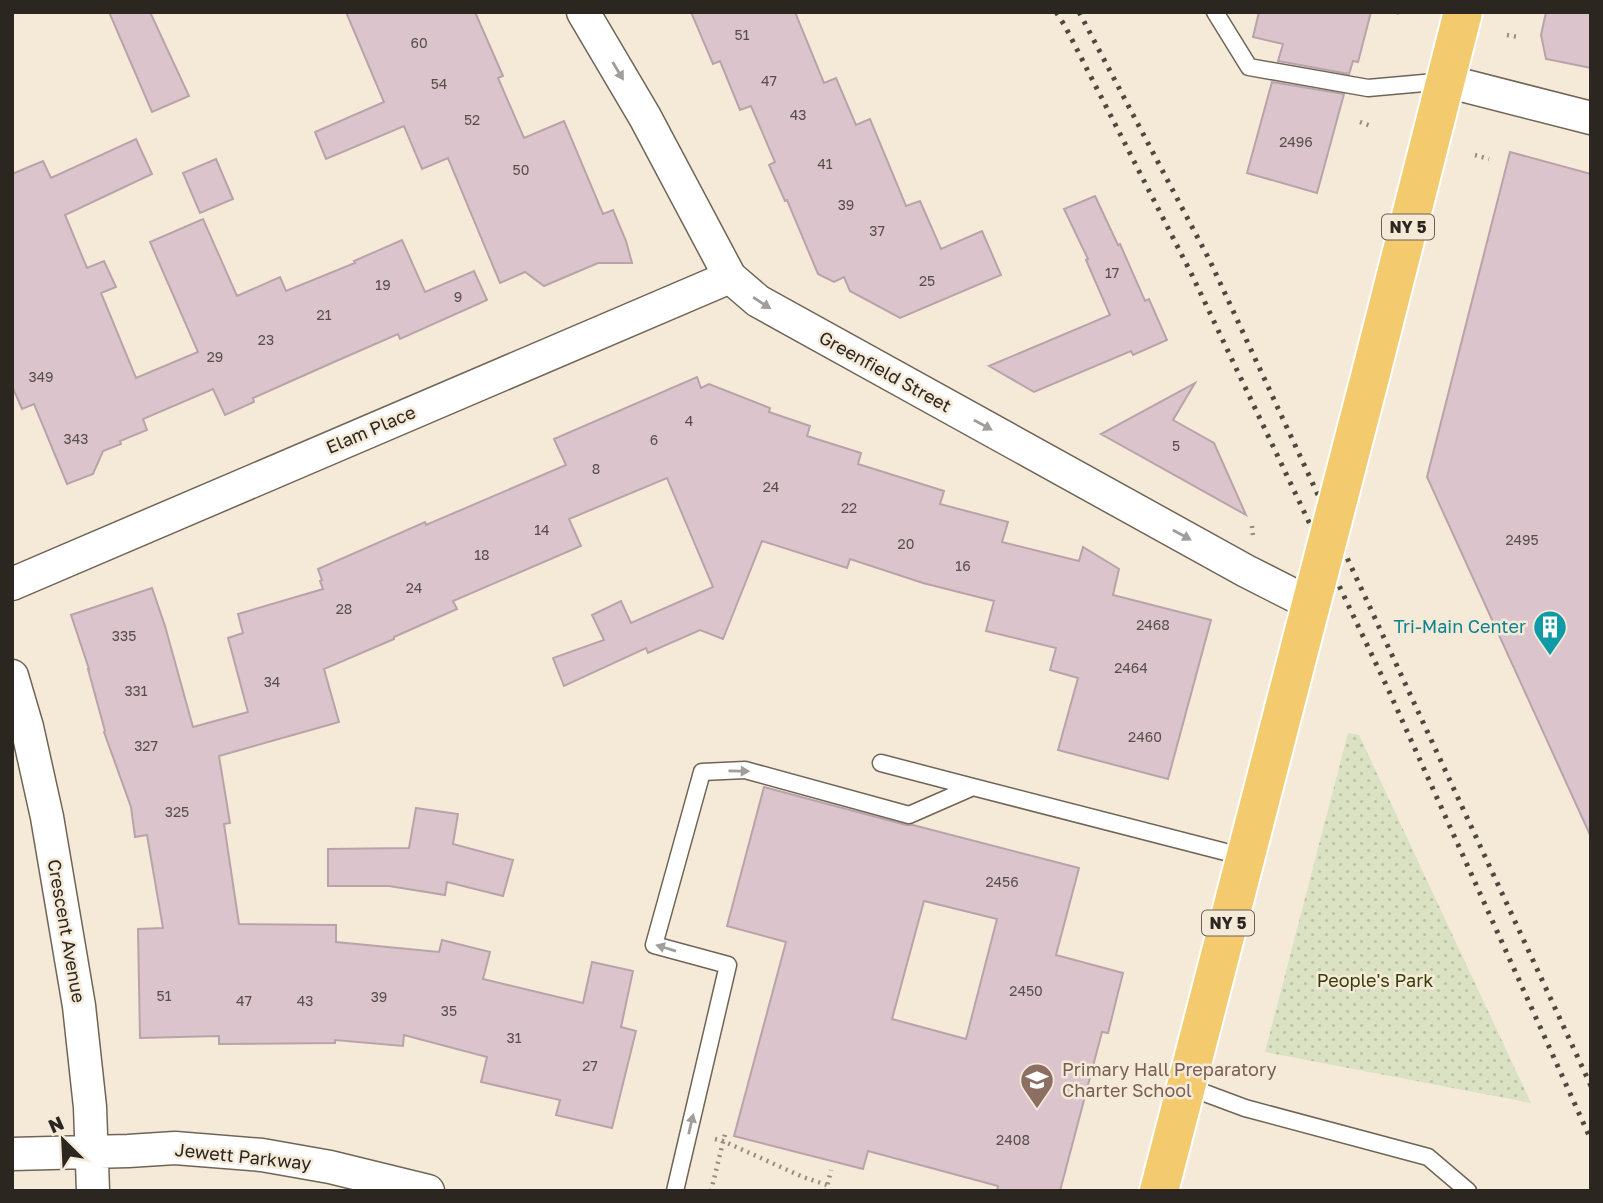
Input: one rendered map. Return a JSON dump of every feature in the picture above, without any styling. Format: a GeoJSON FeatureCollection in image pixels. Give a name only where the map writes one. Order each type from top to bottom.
{"type":"FeatureCollection","features":[{"type":"Feature","properties":{"kind":"main road","name":"NY 5"},"geometry":{"type":"LineString","coordinates":[[1159,1191],[1464,12]]}},
{"type":"Feature","properties":{"kind":"street","name":"Greenfield Street"},"geometry":{"type":"LineString","coordinates":[[583,12],[645,117],[730,277],[758,301],[1246,571],[1313,595]]}},
{"type":"Feature","properties":{"kind":"street"},"geometry":{"type":"LineString","coordinates":[[1446,81],[1591,118]]}},
{"type":"Feature","properties":{"kind":"street","name":"Elam Place"},"geometry":{"type":"LineString","coordinates":[[12,584],[730,277]]}},
{"type":"Feature","properties":{"kind":"street","name":"Crescent Avenue"},"geometry":{"type":"LineString","coordinates":[[12,676],[27,727],[47,817],[79,1006],[90,1107],[93,1191]]}},
{"type":"Feature","properties":{"kind":"street","name":"Jewett Parkway"},"geometry":{"type":"LineString","coordinates":[[12,1154],[174,1148],[262,1155],[331,1167],[428,1191]]}},
{"type":"Feature","properties":{"kind":"lane"},"geometry":{"type":"LineString","coordinates":[[1215,12],[1249,67],[1368,88],[1446,81]]}},
{"type":"Feature","properties":{"kind":"lane"},"geometry":{"type":"LineString","coordinates":[[881,763],[1245,857]]}},
{"type":"Feature","properties":{"kind":"lane"},"geometry":{"type":"LineString","coordinates":[[675,1191],[728,965],[654,945],[702,772],[745,769],[909,815],[973,787]]}},
{"type":"Feature","properties":{"kind":"lane"},"geometry":{"type":"LineString","coordinates":[[1186,1086],[1245,1108],[1428,1157],[1468,1191]]}},
{"type":"Feature","properties":{"kind":"path"},"geometry":{"type":"LineString","coordinates":[[1507,35],[1518,37]]}},
{"type":"Feature","properties":{"kind":"path"},"geometry":{"type":"LineString","coordinates":[[1360,122],[1371,126]]}},
{"type":"Feature","properties":{"kind":"path"},"geometry":{"type":"LineString","coordinates":[[1475,155],[1489,159]]}},
{"type":"Feature","properties":{"kind":"path"},"geometry":{"type":"LineString","coordinates":[[710,1191],[726,1130]]}},
{"type":"Feature","properties":{"kind":"path"},"geometry":{"type":"LineString","coordinates":[[722,1141],[827,1188],[831,1170]]}},
{"type":"Feature","properties":{"kind":"green space","name":"People's Park"},"geometry":{"type":"Polygon","coordinates":[[[1348,733],[1359,735],[1531,1103],[1265,1052],[1348,733]]]}},
{"type":"Feature","properties":{"kind":"building"},"geometry":{"type":"Polygon","coordinates":[[[109,12],[150,12],[189,96],[152,112],[109,12]]]}},
{"type":"Feature","properties":{"kind":"building"},"geometry":{"type":"Polygon","coordinates":[[[346,12],[475,12],[503,76],[498,78],[524,138],[564,121],[603,214],[613,210],[632,263],[598,263],[544,286],[525,272],[500,283],[448,158],[422,169],[404,126],[326,159],[315,132],[384,102],[346,12]]]}},
{"type":"Feature","properties":{"kind":"building"},"geometry":{"type":"Polygon","coordinates":[[[691,12],[795,12],[824,83],[836,78],[856,125],[870,119],[906,206],[920,201],[941,249],[982,231],[1001,275],[900,318],[850,291],[844,277],[834,282],[818,274],[769,165],[775,162],[751,106],[740,110],[720,61],[713,64],[691,12]]]}},
{"type":"Feature","properties":{"kind":"building"},"geometry":{"type":"Polygon","coordinates":[[[1259,12],[1371,12],[1358,62],[1353,61],[1349,74],[1278,61],[1283,44],[1253,37],[1259,12]]]}},
{"type":"Feature","properties":{"kind":"building"},"geometry":{"type":"Polygon","coordinates":[[[1546,12],[1591,12],[1591,68],[1546,59],[1541,35],[1546,12]]]}},
{"type":"Feature","properties":{"kind":"building"},"geometry":{"type":"Polygon","coordinates":[[[1272,82],[1344,94],[1317,193],[1247,173],[1272,82]]]}},
{"type":"Feature","properties":{"kind":"building"},"geometry":{"type":"Polygon","coordinates":[[[136,139],[152,174],[65,215],[87,268],[104,261],[116,287],[101,293],[136,378],[198,352],[150,242],[203,219],[237,296],[280,277],[286,291],[355,263],[354,261],[402,240],[425,292],[474,271],[487,300],[400,339],[398,334],[334,362],[253,398],[254,402],[225,415],[213,389],[143,419],[147,430],[103,451],[93,474],[67,484],[34,404],[22,409],[12,386],[12,174],[43,161],[51,178],[136,139]]]}},
{"type":"Feature","properties":{"kind":"building","name":"Tri-Main Center"},"geometry":{"type":"Polygon","coordinates":[[[1510,152],[1591,174],[1591,837],[1427,477],[1510,152]]]}},
{"type":"Feature","properties":{"kind":"building"},"geometry":{"type":"Polygon","coordinates":[[[216,159],[233,199],[200,213],[183,173],[216,159]]]}},
{"type":"Feature","properties":{"kind":"building"},"geometry":{"type":"Polygon","coordinates":[[[1095,196],[1145,301],[1149,299],[1167,340],[1133,355],[1131,351],[1034,392],[989,366],[1110,315],[1086,260],[1088,259],[1064,209],[1095,196]]]}},
{"type":"Feature","properties":{"kind":"building"},"geometry":{"type":"Polygon","coordinates":[[[697,377],[701,388],[709,384],[770,408],[769,412],[810,426],[807,436],[861,453],[858,464],[944,491],[940,504],[1008,522],[1002,542],[1079,561],[1083,547],[1119,569],[1113,595],[1211,620],[1168,779],[1058,750],[1078,678],[1050,670],[1056,648],[986,631],[994,601],[923,583],[850,559],[847,568],[762,541],[723,639],[700,630],[648,653],[646,648],[564,686],[553,658],[604,640],[592,615],[621,601],[631,623],[713,587],[667,478],[569,519],[581,546],[453,601],[457,609],[324,669],[339,722],[219,756],[230,823],[224,824],[239,924],[336,925],[336,942],[439,952],[442,940],[490,952],[483,979],[583,1003],[592,962],[633,971],[621,1027],[636,1031],[612,1128],[556,1115],[560,1100],[481,1082],[487,1057],[404,1035],[403,1046],[335,1040],[335,1043],[219,1044],[219,1036],[140,1038],[138,929],[163,928],[147,835],[135,837],[131,807],[104,732],[89,669],[71,615],[152,588],[193,727],[248,712],[228,638],[243,633],[238,614],[323,589],[318,569],[566,465],[554,439],[697,377]]]}},
{"type":"Feature","properties":{"kind":"building"},"geometry":{"type":"Polygon","coordinates":[[[1195,383],[1173,420],[1214,443],[1246,515],[1101,434],[1195,383]]]}},
{"type":"Feature","properties":{"kind":"building"},"geometry":{"type":"Polygon","coordinates":[[[764,787],[1079,868],[1056,955],[1123,973],[1108,1033],[1102,1032],[1060,1191],[997,1191],[998,1186],[868,1151],[863,1169],[734,1136],[786,942],[727,926],[764,787]],[[924,901],[892,1019],[966,1039],[997,919],[924,901]]]}},
{"type":"Feature","properties":{"kind":"building"},"geometry":{"type":"Polygon","coordinates":[[[416,808],[458,814],[453,844],[513,860],[503,896],[447,882],[445,895],[389,886],[328,886],[328,849],[409,848],[416,808]]]}},
{"type":"Feature","properties":{"kind":"railway"},"geometry":{"type":"LineString","coordinates":[[1056,12],[1191,273],[1388,689],[1591,1140]]}},
{"type":"Feature","properties":{"kind":"railway"},"geometry":{"type":"LineString","coordinates":[[1079,12],[1210,261],[1591,1086]]}},
{"type":"Feature","properties":{"kind":"place","name":"Tri-Main Center"},"geometry":{"type":"Point","coordinates":[1550,657]}},
{"type":"Feature","properties":{"kind":"place","name":"Primary Hall Preparatory Charter School"},"geometry":{"type":"Point","coordinates":[1037,1110]}}]}
